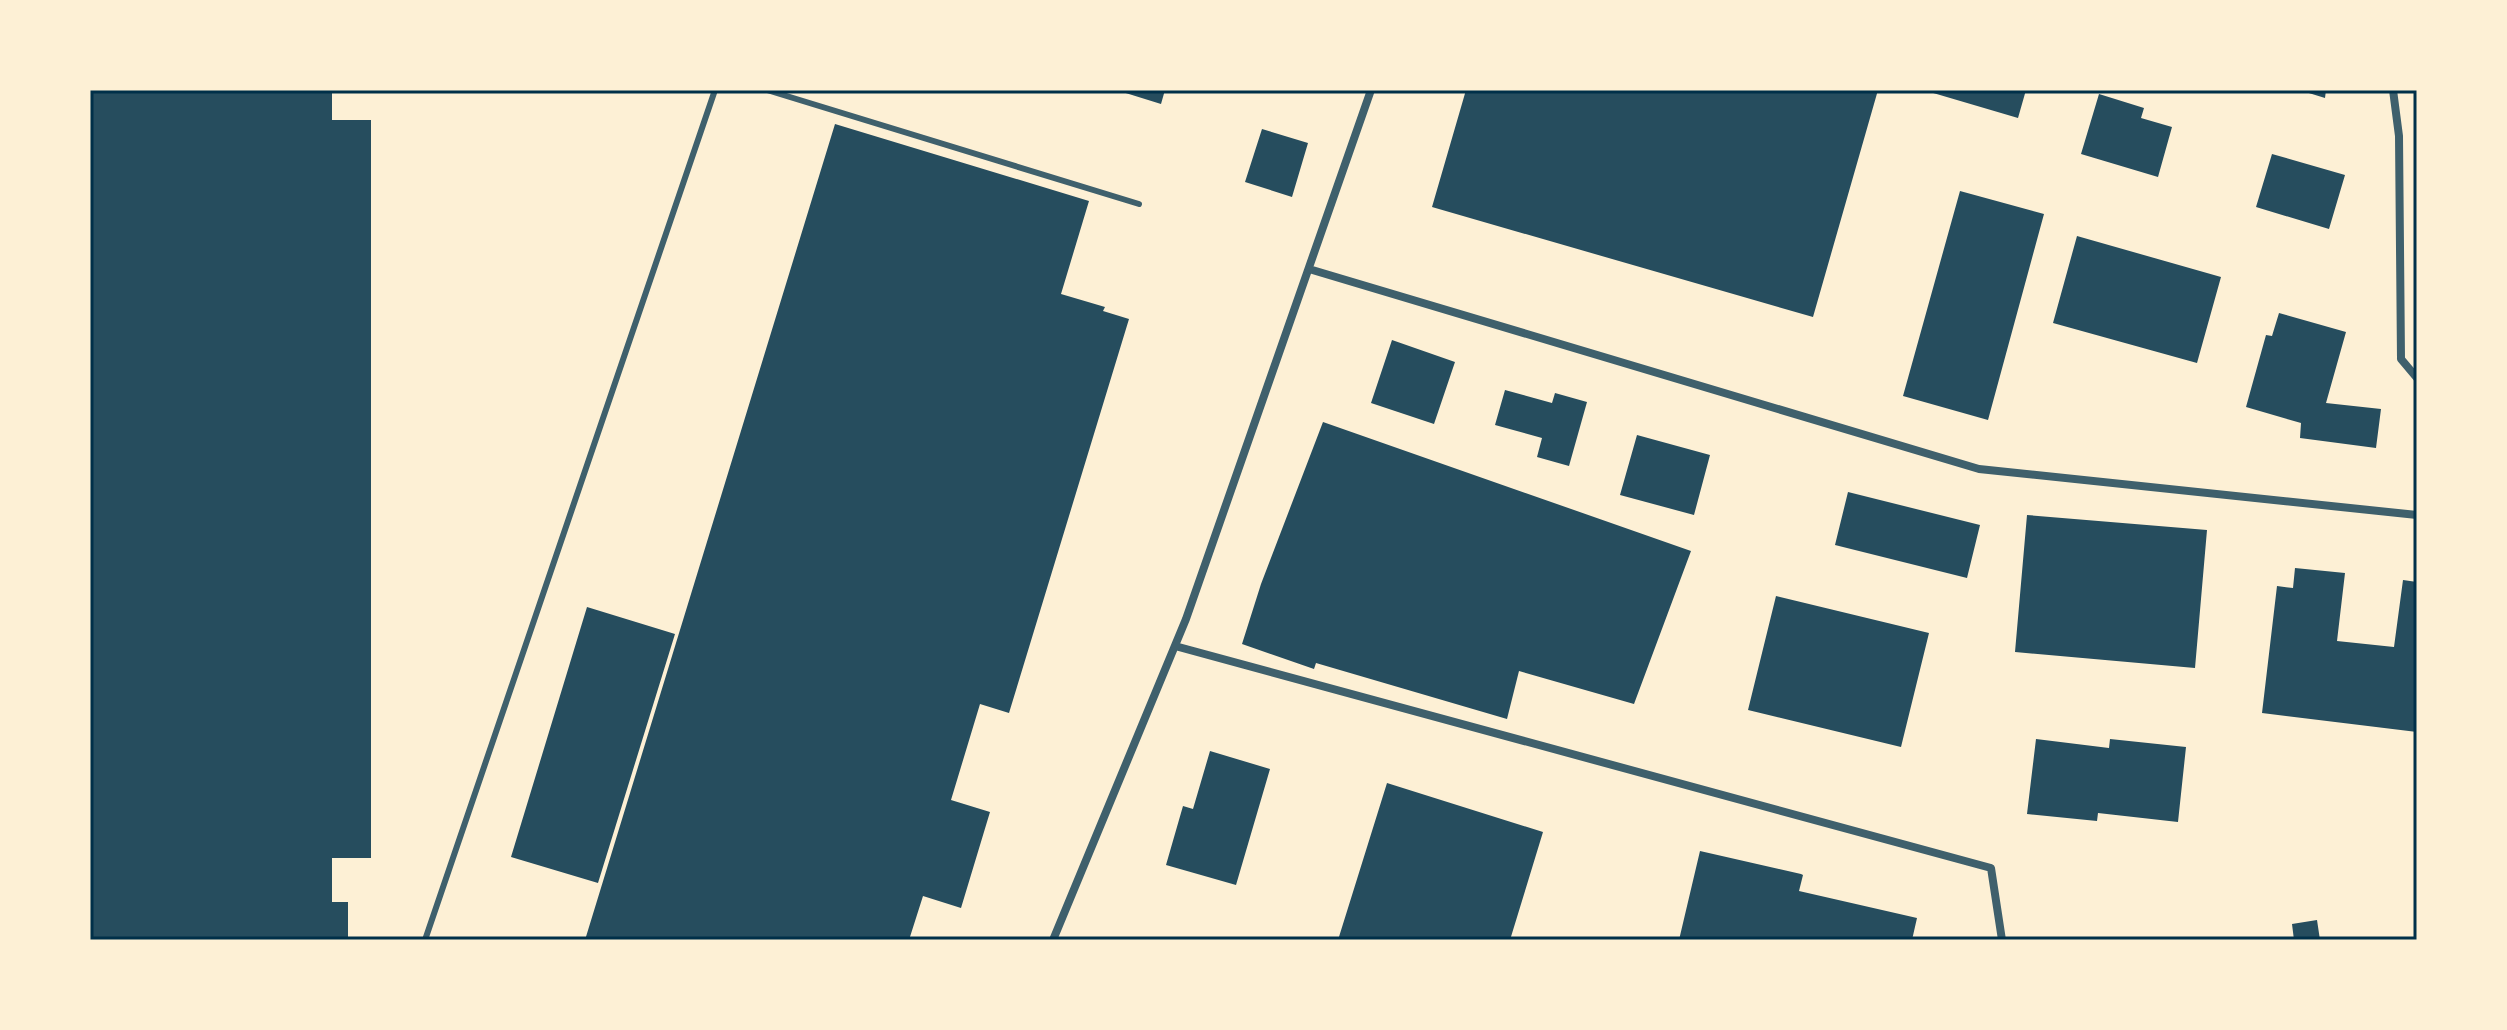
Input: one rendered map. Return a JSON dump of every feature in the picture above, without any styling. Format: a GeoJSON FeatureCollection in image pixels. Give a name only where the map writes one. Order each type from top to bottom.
{"type":"FeatureCollection","features":[{"type":"Feature","properties":{"kind":"street"},"geometry":{"type":"LineString","coordinates":[[1053,940],[1175,646],[1371,90]]}},
{"type":"Feature","properties":{"kind":"street"},"geometry":{"type":"LineString","coordinates":[[2393,90],[2399,136],[2401,359],[2417,378]]}},
{"type":"Feature","properties":{"kind":"street"},"geometry":{"type":"LineString","coordinates":[[1309,269],[1979,469],[2417,515]]}},
{"type":"Feature","properties":{"kind":"street"},"geometry":{"type":"LineString","coordinates":[[1175,646],[1991,868],[2002,940]]}},
{"type":"Feature","properties":{"kind":"lane"},"geometry":{"type":"LineString","coordinates":[[425,940],[715,90]]}},
{"type":"Feature","properties":{"kind":"lane"},"geometry":{"type":"LineString","coordinates":[[767,90],[1139,204]]}},
{"type":"Feature","properties":{"kind":"building"},"geometry":{"type":"Polygon","coordinates":[[[90,90],[332,90],[332,120],[371,120],[371,858],[332,858],[332,902],[348,902],[348,940],[90,940],[90,90]]]}},
{"type":"Feature","properties":{"kind":"building"},"geometry":{"type":"Polygon","coordinates":[[[1116,90],[1165,90],[1161,104],[1116,90]]]}},
{"type":"Feature","properties":{"kind":"building"},"geometry":{"type":"Polygon","coordinates":[[[1466,90],[1878,90],[1813,317],[1432,207],[1466,90]]]}},
{"type":"Feature","properties":{"kind":"building"},"geometry":{"type":"Polygon","coordinates":[[[1923,90],[2026,90],[2018,118],[1923,90]]]}},
{"type":"Feature","properties":{"kind":"building"},"geometry":{"type":"Polygon","coordinates":[[[2299,90],[2326,90],[2325,98],[2299,90]]]}},
{"type":"Feature","properties":{"kind":"building"},"geometry":{"type":"Polygon","coordinates":[[[2099,94],[2144,108],[2141,118],[2172,127],[2158,177],[2081,154],[2099,94]]]}},
{"type":"Feature","properties":{"kind":"building"},"geometry":{"type":"Polygon","coordinates":[[[835,124],[1089,201],[1061,294],[1105,307],[1103,311],[1129,319],[1009,713],[980,704],[951,800],[990,812],[961,908],[923,896],[909,940],[585,940],[835,124]]]}},
{"type":"Feature","properties":{"kind":"building"},"geometry":{"type":"Polygon","coordinates":[[[1262,129],[1308,143],[1292,197],[1245,182],[1262,129]]]}},
{"type":"Feature","properties":{"kind":"building"},"geometry":{"type":"Polygon","coordinates":[[[2272,154],[2345,175],[2329,229],[2256,207],[2272,154]]]}},
{"type":"Feature","properties":{"kind":"building"},"geometry":{"type":"Polygon","coordinates":[[[1960,191],[2044,214],[1988,420],[1903,396],[1960,191]]]}},
{"type":"Feature","properties":{"kind":"building"},"geometry":{"type":"Polygon","coordinates":[[[2077,236],[2221,277],[2197,363],[2053,323],[2077,236]]]}},
{"type":"Feature","properties":{"kind":"building"},"geometry":{"type":"Polygon","coordinates":[[[2279,313],[2346,332],[2326,403],[2381,409],[2376,448],[2300,438],[2301,423],[2246,407],[2266,335],[2272,336],[2279,313]]]}},
{"type":"Feature","properties":{"kind":"building"},"geometry":{"type":"Polygon","coordinates":[[[1392,340],[1455,362],[1434,424],[1371,403],[1392,340]]]}},
{"type":"Feature","properties":{"kind":"building"},"geometry":{"type":"Polygon","coordinates":[[[1505,390],[1552,403],[1555,393],[1587,402],[1569,466],[1537,457],[1542,438],[1495,425],[1505,390]]]}},
{"type":"Feature","properties":{"kind":"building"},"geometry":{"type":"Polygon","coordinates":[[[1323,422],[1691,551],[1634,704],[1519,671],[1507,719],[1316,663],[1314,669],[1242,644],[1261,584],[1323,422]]]}},
{"type":"Feature","properties":{"kind":"building"},"geometry":{"type":"Polygon","coordinates":[[[1637,435],[1710,455],[1694,515],[1620,495],[1637,435]]]}},
{"type":"Feature","properties":{"kind":"building"},"geometry":{"type":"Polygon","coordinates":[[[1848,492],[1980,525],[1967,578],[1835,545],[1848,492]]]}},
{"type":"Feature","properties":{"kind":"building"},"geometry":{"type":"Polygon","coordinates":[[[2027,515],[2207,530],[2195,668],[2015,652],[2027,515]]]}},
{"type":"Feature","properties":{"kind":"building"},"geometry":{"type":"Polygon","coordinates":[[[2295,568],[2345,573],[2337,641],[2394,647],[2403,580],[2417,582],[2417,732],[2262,713],[2277,586],[2293,588],[2295,568]]]}},
{"type":"Feature","properties":{"kind":"building"},"geometry":{"type":"Polygon","coordinates":[[[1776,596],[1929,633],[1901,747],[1748,710],[1776,596]]]}},
{"type":"Feature","properties":{"kind":"building"},"geometry":{"type":"Polygon","coordinates":[[[587,607],[675,634],[598,883],[511,857],[587,607]]]}},
{"type":"Feature","properties":{"kind":"building"},"geometry":{"type":"Polygon","coordinates":[[[2036,739],[2109,748],[2110,739],[2186,747],[2178,822],[2098,813],[2097,821],[2027,814],[2036,739]]]}},
{"type":"Feature","properties":{"kind":"building"},"geometry":{"type":"Polygon","coordinates":[[[1210,751],[1270,769],[1236,885],[1166,865],[1183,806],[1193,809],[1210,751]]]}},
{"type":"Feature","properties":{"kind":"building"},"geometry":{"type":"Polygon","coordinates":[[[1387,783],[1543,832],[1510,940],[1338,940],[1387,783]]]}},
{"type":"Feature","properties":{"kind":"building"},"geometry":{"type":"Polygon","coordinates":[[[1700,851],[1801,874],[1799,891],[1917,918],[1912,940],[1679,940],[1700,851]]]}},
{"type":"Feature","properties":{"kind":"building"},"geometry":{"type":"Polygon","coordinates":[[[2317,920],[2320,940],[2294,940],[2292,924],[2317,920]]]}}]}
